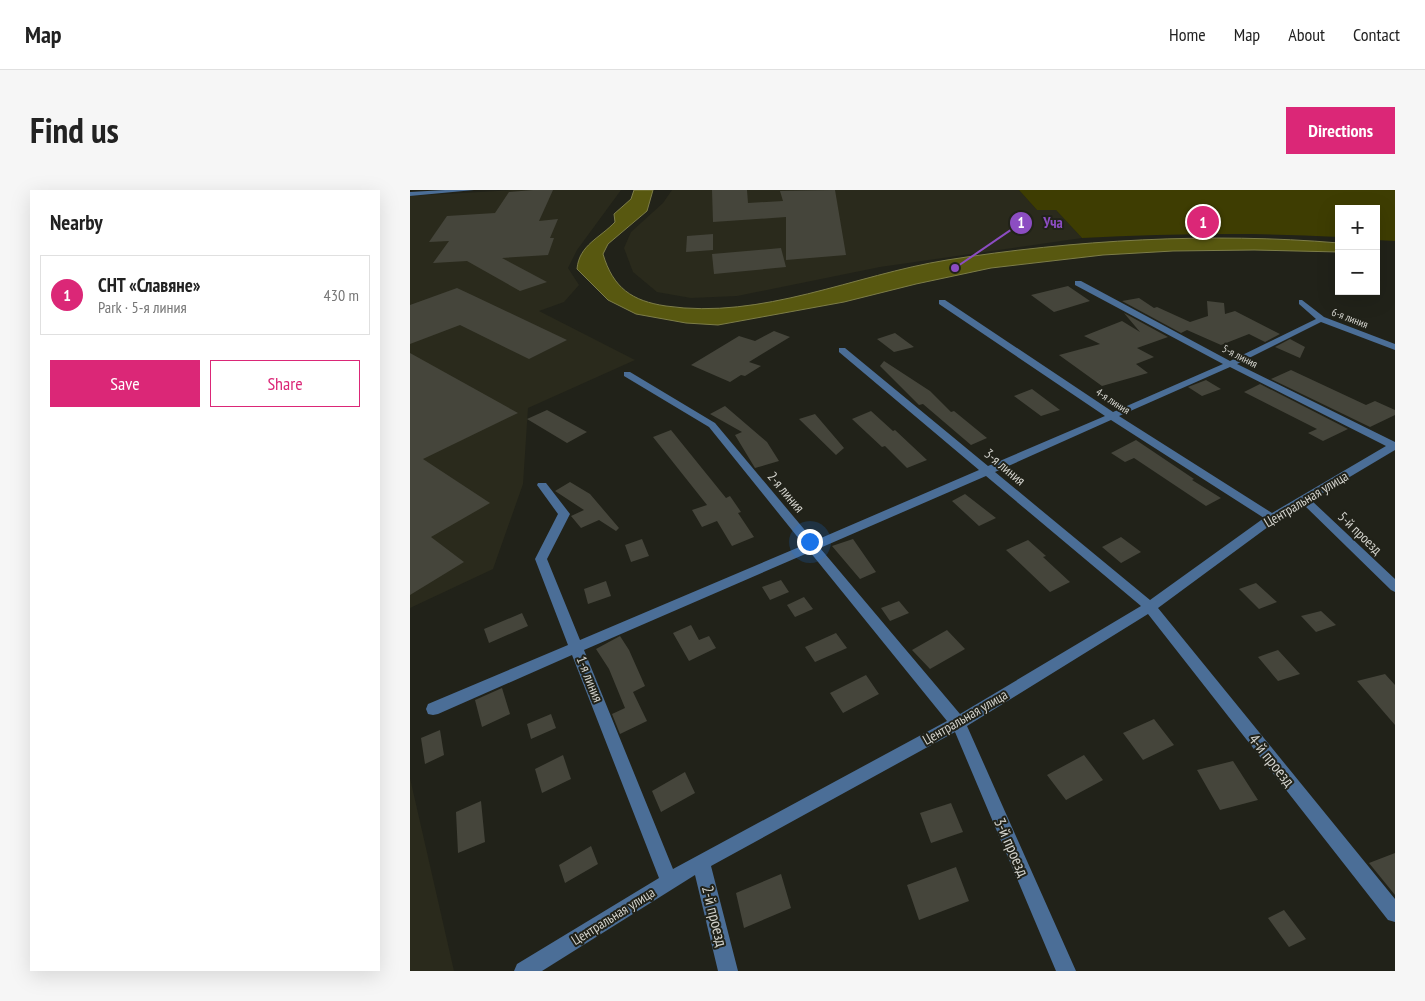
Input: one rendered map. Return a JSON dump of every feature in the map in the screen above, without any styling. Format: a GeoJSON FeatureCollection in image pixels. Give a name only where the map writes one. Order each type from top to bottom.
{"type":"FeatureCollection","features":[{"type":"Feature","properties":{"kind":"street"},"geometry":{"type":"LineString","coordinates":[[410,194],[471,190]]}},
{"type":"Feature","properties":{"kind":"street","name":"5-я линия"},"geometry":{"type":"LineString","coordinates":[[1078,283],[1230,364],[1394,446]]}},
{"type":"Feature","properties":{"kind":"street","name":"4-я линия"},"geometry":{"type":"LineString","coordinates":[[942,302],[1112,416],[1272,518]]}},
{"type":"Feature","properties":{"kind":"street","name":"6-я линия"},"geometry":{"type":"LineString","coordinates":[[1302,302],[1321,319],[1395,348]]}},
{"type":"Feature","properties":{"kind":"street"},"geometry":{"type":"LineString","coordinates":[[433,709],[813,548],[1230,364],[1321,319]]}},
{"type":"Feature","properties":{"kind":"street","name":"3-я линия"},"geometry":{"type":"LineString","coordinates":[[842,350],[1150,607]]}},
{"type":"Feature","properties":{"kind":"street","name":"2-я линия"},"geometry":{"type":"LineString","coordinates":[[627,374],[712,425],[958,723]]}},
{"type":"Feature","properties":{"kind":"street","name":"Центральная улица"},"geometry":{"type":"LineString","coordinates":[[524,971],[701,862],[958,723],[1150,607],[1272,518],[1394,446]]}},
{"type":"Feature","properties":{"kind":"street","name":"1-я линия"},"geometry":{"type":"LineString","coordinates":[[542,485],[564,514],[541,559],[669,881]]}},
{"type":"Feature","properties":{"kind":"street","name":"5-й проезд"},"geometry":{"type":"LineString","coordinates":[[1305,500],[1395,587]]}},
{"type":"Feature","properties":{"kind":"street","name":"4-й проезд"},"geometry":{"type":"LineString","coordinates":[[1150,607],[1395,913]]}},
{"type":"Feature","properties":{"kind":"street","name":"3-й проезд"},"geometry":{"type":"LineString","coordinates":[[958,723],[1066,971]]}},
{"type":"Feature","properties":{"kind":"street","name":"2-й проезд"},"geometry":{"type":"LineString","coordinates":[[701,862],[728,971]]}},
{"type":"Feature","properties":{"kind":"shaded area"},"geometry":{"type":"Polygon","coordinates":[[[513,190],[621,190],[577,250],[568,268],[579,285],[564,302],[539,311],[635,360],[528,408],[523,484],[493,569],[410,608],[410,196],[513,190]]]}},
{"type":"Feature","properties":{"kind":"shaded area"},"geometry":{"type":"Polygon","coordinates":[[[634,190],[653,190],[647,211],[608,244],[603,254],[612,276],[626,291],[643,301],[666,306],[702,309],[773,302],[912,267],[947,260],[1043,247],[1142,240],[1241,238],[1335,243],[1335,252],[1173,251],[1103,255],[991,268],[844,302],[718,325],[686,323],[636,314],[608,300],[577,269],[586,248],[615,222],[614,214],[631,199],[634,190]]]}},
{"type":"Feature","properties":{"kind":"shaded area"},"geometry":{"type":"Polygon","coordinates":[[[672,190],[1019,190],[1037,210],[1056,210],[1082,238],[880,267],[737,296],[691,298],[657,292],[633,272],[624,248],[631,232],[663,203],[672,190]]]}},
{"type":"Feature","properties":{"kind":"shaded area"},"geometry":{"type":"Polygon","coordinates":[[[1019,190],[1395,190],[1395,241],[1380,240],[1380,205],[1335,205],[1335,237],[1210,234],[1082,238],[1056,210],[1037,210],[1019,190]]]}},
{"type":"Feature","properties":{"kind":"shaded area"},"geometry":{"type":"Polygon","coordinates":[[[410,778],[454,971],[410,971],[410,778]]]}},
{"type":"Feature","properties":{"kind":"building"},"geometry":{"type":"Polygon","coordinates":[[[553,190],[539,221],[558,219],[550,238],[554,238],[548,255],[502,258],[547,282],[520,291],[467,261],[433,263],[449,241],[429,242],[447,216],[495,213],[509,192],[553,190]]]}},
{"type":"Feature","properties":{"kind":"building"},"geometry":{"type":"Polygon","coordinates":[[[712,190],[747,190],[748,203],[783,201],[780,191],[835,190],[846,255],[786,260],[786,217],[713,222],[712,190]]]}},
{"type":"Feature","properties":{"kind":"building"},"geometry":{"type":"Polygon","coordinates":[[[713,234],[713,250],[686,252],[687,236],[713,234]]]}},
{"type":"Feature","properties":{"kind":"building"},"geometry":{"type":"Polygon","coordinates":[[[781,248],[786,267],[714,274],[712,254],[781,248]]]}},
{"type":"Feature","properties":{"kind":"building"},"geometry":{"type":"Polygon","coordinates":[[[1068,286],[1090,301],[1054,312],[1031,295],[1068,286]]]}},
{"type":"Feature","properties":{"kind":"building"},"geometry":{"type":"Polygon","coordinates":[[[457,288],[567,340],[529,359],[460,325],[410,344],[410,305],[457,288]]]}},
{"type":"Feature","properties":{"kind":"building"},"geometry":{"type":"Polygon","coordinates":[[[1139,298],[1154,308],[1157,307],[1190,322],[1208,316],[1207,301],[1224,303],[1225,314],[1235,311],[1280,334],[1265,342],[1249,334],[1221,345],[1187,330],[1181,333],[1122,301],[1139,298]]]}},
{"type":"Feature","properties":{"kind":"building"},"geometry":{"type":"Polygon","coordinates":[[[1124,313],[1168,337],[1137,348],[1154,357],[1136,364],[1148,373],[1102,386],[1059,355],[1100,344],[1084,336],[1122,321],[1140,332],[1124,313]]]}},
{"type":"Feature","properties":{"kind":"building"},"geometry":{"type":"Polygon","coordinates":[[[774,331],[790,337],[749,362],[761,366],[745,376],[741,375],[730,382],[691,365],[739,336],[755,341],[774,331]]]}},
{"type":"Feature","properties":{"kind":"building"},"geometry":{"type":"Polygon","coordinates":[[[895,333],[914,347],[894,352],[877,339],[895,333]]]}},
{"type":"Feature","properties":{"kind":"building"},"geometry":{"type":"Polygon","coordinates":[[[1290,339],[1305,347],[1300,358],[1275,347],[1290,339]]]}},
{"type":"Feature","properties":{"kind":"building"},"geometry":{"type":"Polygon","coordinates":[[[410,353],[518,413],[423,459],[490,503],[431,537],[464,562],[410,595],[410,353]]]}},
{"type":"Feature","properties":{"kind":"building"},"geometry":{"type":"Polygon","coordinates":[[[884,361],[930,391],[951,412],[954,411],[987,438],[971,445],[923,404],[919,405],[880,366],[884,361]]]}},
{"type":"Feature","properties":{"kind":"building"},"geometry":{"type":"Polygon","coordinates":[[[1291,370],[1366,405],[1375,401],[1395,410],[1395,415],[1370,427],[1271,379],[1291,370]]]}},
{"type":"Feature","properties":{"kind":"building"},"geometry":{"type":"Polygon","coordinates":[[[1206,380],[1221,389],[1202,396],[1188,387],[1206,380]]]}},
{"type":"Feature","properties":{"kind":"building"},"geometry":{"type":"Polygon","coordinates":[[[1260,384],[1348,429],[1323,441],[1308,433],[1317,429],[1244,392],[1260,384]]]}},
{"type":"Feature","properties":{"kind":"building"},"geometry":{"type":"Polygon","coordinates":[[[1032,389],[1060,410],[1041,416],[1014,396],[1032,389]]]}},
{"type":"Feature","properties":{"kind":"building"},"geometry":{"type":"Polygon","coordinates":[[[725,406],[767,442],[779,461],[755,468],[735,435],[742,432],[710,414],[725,406]]]}},
{"type":"Feature","properties":{"kind":"building"},"geometry":{"type":"Polygon","coordinates":[[[547,410],[587,432],[567,443],[527,419],[547,410]]]}},
{"type":"Feature","properties":{"kind":"building"},"geometry":{"type":"Polygon","coordinates":[[[871,411],[893,431],[895,430],[927,460],[907,468],[885,446],[882,447],[852,419],[871,411]]]}},
{"type":"Feature","properties":{"kind":"building"},"geometry":{"type":"Polygon","coordinates":[[[815,414],[844,448],[836,455],[799,419],[815,414]]]}},
{"type":"Feature","properties":{"kind":"building"},"geometry":{"type":"Polygon","coordinates":[[[671,430],[726,498],[730,496],[741,512],[738,513],[754,537],[732,546],[717,521],[702,527],[692,510],[707,505],[653,437],[671,430]]]}},
{"type":"Feature","properties":{"kind":"building"},"geometry":{"type":"Polygon","coordinates":[[[1136,440],[1221,498],[1206,506],[1134,458],[1125,462],[1111,453],[1136,440]]]}},
{"type":"Feature","properties":{"kind":"building"},"geometry":{"type":"Polygon","coordinates":[[[570,482],[590,494],[619,528],[616,531],[599,520],[581,528],[571,516],[584,510],[555,491],[570,482]]]}},
{"type":"Feature","properties":{"kind":"building"},"geometry":{"type":"Polygon","coordinates":[[[965,494],[996,518],[979,526],[952,501],[965,494]]]}},
{"type":"Feature","properties":{"kind":"building"},"geometry":{"type":"Polygon","coordinates":[[[1121,537],[1141,552],[1121,563],[1102,547],[1121,537]]]}},
{"type":"Feature","properties":{"kind":"building"},"geometry":{"type":"Polygon","coordinates":[[[642,539],[649,556],[631,562],[625,545],[642,539]]]}},
{"type":"Feature","properties":{"kind":"building"},"geometry":{"type":"Polygon","coordinates":[[[853,539],[876,572],[860,579],[832,546],[853,539]]]}},
{"type":"Feature","properties":{"kind":"building"},"geometry":{"type":"Polygon","coordinates":[[[1028,540],[1070,582],[1050,592],[1006,550],[1028,540]]]}},
{"type":"Feature","properties":{"kind":"building"},"geometry":{"type":"Polygon","coordinates":[[[781,580],[789,592],[770,600],[762,587],[781,580]]]}},
{"type":"Feature","properties":{"kind":"building"},"geometry":{"type":"Polygon","coordinates":[[[606,581],[611,596],[588,604],[584,589],[606,581]]]}},
{"type":"Feature","properties":{"kind":"building"},"geometry":{"type":"Polygon","coordinates":[[[1256,583],[1277,602],[1259,609],[1239,589],[1256,583]]]}},
{"type":"Feature","properties":{"kind":"building"},"geometry":{"type":"Polygon","coordinates":[[[804,597],[813,609],[795,617],[787,605],[804,597]]]}},
{"type":"Feature","properties":{"kind":"building"},"geometry":{"type":"Polygon","coordinates":[[[899,601],[909,613],[890,621],[881,608],[899,601]]]}},
{"type":"Feature","properties":{"kind":"building"},"geometry":{"type":"Polygon","coordinates":[[[1321,611],[1336,625],[1316,632],[1301,616],[1321,611]]]}},
{"type":"Feature","properties":{"kind":"building"},"geometry":{"type":"Polygon","coordinates":[[[522,613],[528,626],[489,643],[484,629],[522,613]]]}},
{"type":"Feature","properties":{"kind":"building"},"geometry":{"type":"Polygon","coordinates":[[[691,625],[699,640],[709,636],[716,648],[689,661],[673,633],[691,625]]]}},
{"type":"Feature","properties":{"kind":"building"},"geometry":{"type":"Polygon","coordinates":[[[947,630],[965,649],[930,669],[912,650],[947,630]]]}},
{"type":"Feature","properties":{"kind":"building"},"geometry":{"type":"Polygon","coordinates":[[[836,633],[847,648],[815,662],[805,647],[836,633]]]}},
{"type":"Feature","properties":{"kind":"building"},"geometry":{"type":"Polygon","coordinates":[[[620,636],[629,650],[645,686],[633,692],[647,721],[620,734],[612,714],[625,708],[609,669],[596,649],[620,636]]]}},
{"type":"Feature","properties":{"kind":"building"},"geometry":{"type":"Polygon","coordinates":[[[1278,650],[1300,674],[1278,681],[1258,657],[1278,650]]]}},
{"type":"Feature","properties":{"kind":"building"},"geometry":{"type":"Polygon","coordinates":[[[1385,674],[1395,685],[1395,725],[1357,681],[1385,674]]]}},
{"type":"Feature","properties":{"kind":"building"},"geometry":{"type":"Polygon","coordinates":[[[866,675],[879,694],[843,713],[830,693],[866,675]]]}},
{"type":"Feature","properties":{"kind":"building"},"geometry":{"type":"Polygon","coordinates":[[[502,688],[510,714],[482,727],[475,700],[502,688]]]}},
{"type":"Feature","properties":{"kind":"building"},"geometry":{"type":"Polygon","coordinates":[[[551,714],[556,728],[531,739],[527,724],[551,714]]]}},
{"type":"Feature","properties":{"kind":"building"},"geometry":{"type":"Polygon","coordinates":[[[1154,719],[1174,745],[1143,760],[1123,733],[1154,719]]]}},
{"type":"Feature","properties":{"kind":"building"},"geometry":{"type":"Polygon","coordinates":[[[440,730],[444,755],[425,764],[421,738],[440,730]]]}},
{"type":"Feature","properties":{"kind":"building"},"geometry":{"type":"Polygon","coordinates":[[[563,755],[571,779],[542,793],[535,769],[563,755]]]}},
{"type":"Feature","properties":{"kind":"building"},"geometry":{"type":"Polygon","coordinates":[[[1084,755],[1103,780],[1066,800],[1047,775],[1084,755]]]}},
{"type":"Feature","properties":{"kind":"building"},"geometry":{"type":"Polygon","coordinates":[[[1233,761],[1258,800],[1220,810],[1197,770],[1233,761]]]}},
{"type":"Feature","properties":{"kind":"building"},"geometry":{"type":"Polygon","coordinates":[[[685,772],[695,793],[661,812],[652,791],[685,772]]]}},
{"type":"Feature","properties":{"kind":"building"},"geometry":{"type":"Polygon","coordinates":[[[481,801],[485,842],[458,853],[456,812],[481,801]]]}},
{"type":"Feature","properties":{"kind":"building"},"geometry":{"type":"Polygon","coordinates":[[[951,803],[963,832],[931,843],[920,813],[951,803]]]}},
{"type":"Feature","properties":{"kind":"building"},"geometry":{"type":"Polygon","coordinates":[[[591,846],[598,864],[565,883],[559,865],[591,846]]]}},
{"type":"Feature","properties":{"kind":"building"},"geometry":{"type":"Polygon","coordinates":[[[1395,853],[1395,895],[1369,863],[1395,853]]]}},
{"type":"Feature","properties":{"kind":"building"},"geometry":{"type":"Polygon","coordinates":[[[956,867],[969,901],[919,920],[907,885],[956,867]]]}},
{"type":"Feature","properties":{"kind":"building"},"geometry":{"type":"Polygon","coordinates":[[[781,874],[791,908],[744,928],[736,893],[781,874]]]}},
{"type":"Feature","properties":{"kind":"building"},"geometry":{"type":"Polygon","coordinates":[[[1284,910],[1306,939],[1289,947],[1268,918],[1284,910]]]}},
{"type":"Feature","properties":{"kind":"place","name":"СНТ «Славяне»"},"geometry":{"type":"Point","coordinates":[1203,222]}},
{"type":"Feature","properties":{"kind":"place","name":"Уча"},"geometry":{"type":"Point","coordinates":[955,268]}}]}
